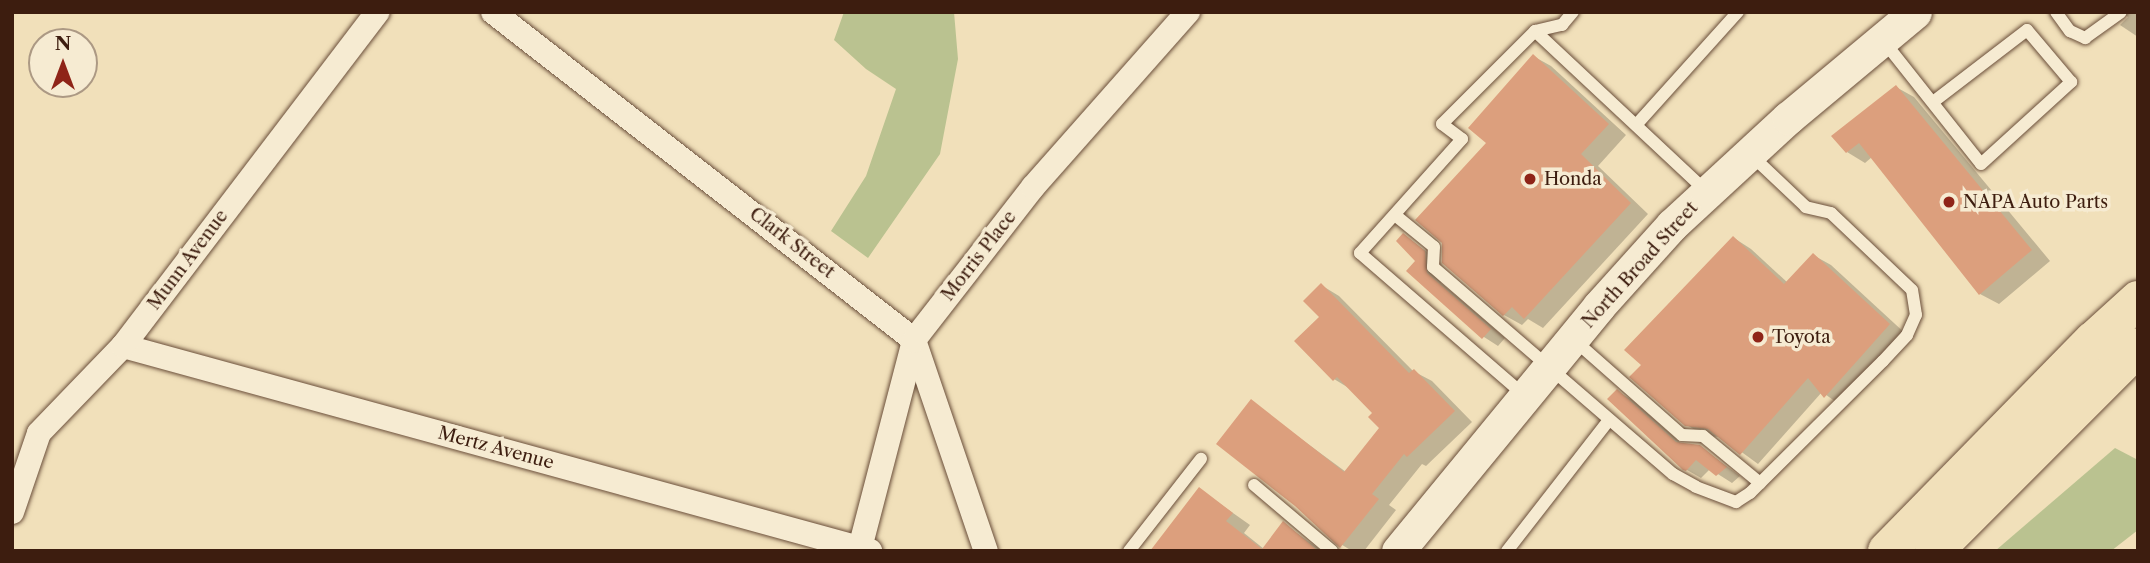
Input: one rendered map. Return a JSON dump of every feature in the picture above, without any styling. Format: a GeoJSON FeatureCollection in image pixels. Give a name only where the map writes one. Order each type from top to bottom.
{"type":"FeatureCollection","features":[{"type":"Feature","properties":{"kind":"highway"},"geometry":{"type":"LineString","coordinates":[[1886,551],[2040,393],[2138,300]]}},
{"type":"Feature","properties":{"kind":"highway"},"geometry":{"type":"LineString","coordinates":[[1934,551],[2138,347]]}},
{"type":"Feature","properties":{"kind":"main road","name":"North Broad Street"},"geometry":{"type":"LineString","coordinates":[[1398,551],[1573,339],[1665,233],[1749,153],[1915,12]]}},
{"type":"Feature","properties":{"kind":"street","name":"Munn Avenue"},"geometry":{"type":"LineString","coordinates":[[12,512],[39,433],[123,346],[377,12]]}},
{"type":"Feature","properties":{"kind":"street","name":"Clark Street"},"geometry":{"type":"LineString","coordinates":[[493,12],[914,340]]}},
{"type":"Feature","properties":{"kind":"street","name":"Morris Place"},"geometry":{"type":"LineString","coordinates":[[865,550],[914,340],[1032,187],[1188,12]]}},
{"type":"Feature","properties":{"kind":"street"},"geometry":{"type":"LineString","coordinates":[[914,340],[986,551]]}},
{"type":"Feature","properties":{"kind":"street","name":"Mertz Avenue"},"geometry":{"type":"LineString","coordinates":[[123,346],[865,550]]}},
{"type":"Feature","properties":{"kind":"lane"},"geometry":{"type":"LineString","coordinates":[[1527,397],[1360,253],[1462,139],[1442,124],[1535,31],[1562,24],[1573,12]]}},
{"type":"Feature","properties":{"kind":"lane"},"geometry":{"type":"LineString","coordinates":[[1637,124],[1738,12]]}},
{"type":"Feature","properties":{"kind":"lane"},"geometry":{"type":"LineString","coordinates":[[2056,12],[2070,31],[2085,38],[2121,12]]}},
{"type":"Feature","properties":{"kind":"lane"},"geometry":{"type":"LineString","coordinates":[[1882,38],[1981,164],[2071,82],[2027,30],[1933,102]]}},
{"type":"Feature","properties":{"kind":"lane"},"geometry":{"type":"LineString","coordinates":[[1535,31],[1707,192]]}},
{"type":"Feature","properties":{"kind":"lane"},"geometry":{"type":"LineString","coordinates":[[1395,215],[1434,247],[1433,267],[1673,474],[1696,487],[1736,502],[1760,484],[1884,361],[1907,335],[1916,315],[1912,290],[1831,213],[1806,207],[1749,153]]}},
{"type":"Feature","properties":{"kind":"lane"},"geometry":{"type":"LineString","coordinates":[[1573,339],[1682,435],[1703,436],[1760,484]]}},
{"type":"Feature","properties":{"kind":"lane"},"geometry":{"type":"LineString","coordinates":[[1507,551],[1609,420]]}},
{"type":"Feature","properties":{"kind":"lane"},"geometry":{"type":"LineString","coordinates":[[1129,551],[1201,458]]}},
{"type":"Feature","properties":{"kind":"lane"},"geometry":{"type":"LineString","coordinates":[[1254,485],[1332,551]]}},
{"type":"Feature","properties":{"kind":"green space"},"geometry":{"type":"Polygon","coordinates":[[[844,12],[954,12],[958,59],[940,154],[868,258],[831,231],[866,176],[896,89],[866,69],[834,40],[844,12]]]}},
{"type":"Feature","properties":{"kind":"green space"},"geometry":{"type":"Polygon","coordinates":[[[2115,448],[2138,460],[2138,530],[2111,551],[1995,551],[2115,448]]]}},
{"type":"Feature","properties":{"kind":"building","name":"Honda"},"geometry":{"type":"Polygon","coordinates":[[[1533,54],[1609,124],[1581,154],[1631,203],[1524,319],[1512,307],[1503,316],[1442,263],[1442,243],[1415,220],[1486,143],[1468,128],[1533,54]]]}},
{"type":"Feature","properties":{"kind":"building","name":"NAPA Auto Parts"},"geometry":{"type":"Polygon","coordinates":[[[1896,85],[2032,250],[1979,295],[1859,143],[1846,153],[1831,136],[1896,85]]]}},
{"type":"Feature","properties":{"kind":"building"},"geometry":{"type":"Polygon","coordinates":[[[1403,233],[1425,251],[1427,273],[1491,329],[1482,339],[1406,271],[1415,261],[1396,241],[1403,233]]]}},
{"type":"Feature","properties":{"kind":"building","name":"Toyota"},"geometry":{"type":"Polygon","coordinates":[[[1733,236],[1784,284],[1813,253],[1890,324],[1824,398],[1808,378],[1740,455],[1708,429],[1685,426],[1629,377],[1641,365],[1624,350],[1733,236]]]}},
{"type":"Feature","properties":{"kind":"building"},"geometry":{"type":"Polygon","coordinates":[[[1321,283],[1409,373],[1414,369],[1455,411],[1407,457],[1404,454],[1372,494],[1379,499],[1340,548],[1295,506],[1216,444],[1251,399],[1344,472],[1379,428],[1368,417],[1372,413],[1337,377],[1333,381],[1294,341],[1319,317],[1303,301],[1321,283]]]}},
{"type":"Feature","properties":{"kind":"building"},"geometry":{"type":"Polygon","coordinates":[[[1617,389],[1676,442],[1700,445],[1727,467],[1716,476],[1696,460],[1686,471],[1683,470],[1607,399],[1617,389]]]}},
{"type":"Feature","properties":{"kind":"building"},"geometry":{"type":"Polygon","coordinates":[[[1199,487],[1233,513],[1226,521],[1262,549],[1283,521],[1318,551],[1150,551],[1199,487]]]}},
{"type":"Feature","properties":{"kind":"place","name":"Honda"},"geometry":{"type":"Point","coordinates":[1530,179]}},
{"type":"Feature","properties":{"kind":"place","name":"NAPA Auto Parts"},"geometry":{"type":"Point","coordinates":[1949,202]}},
{"type":"Feature","properties":{"kind":"place","name":"Toyota"},"geometry":{"type":"Point","coordinates":[1758,337]}}]}
